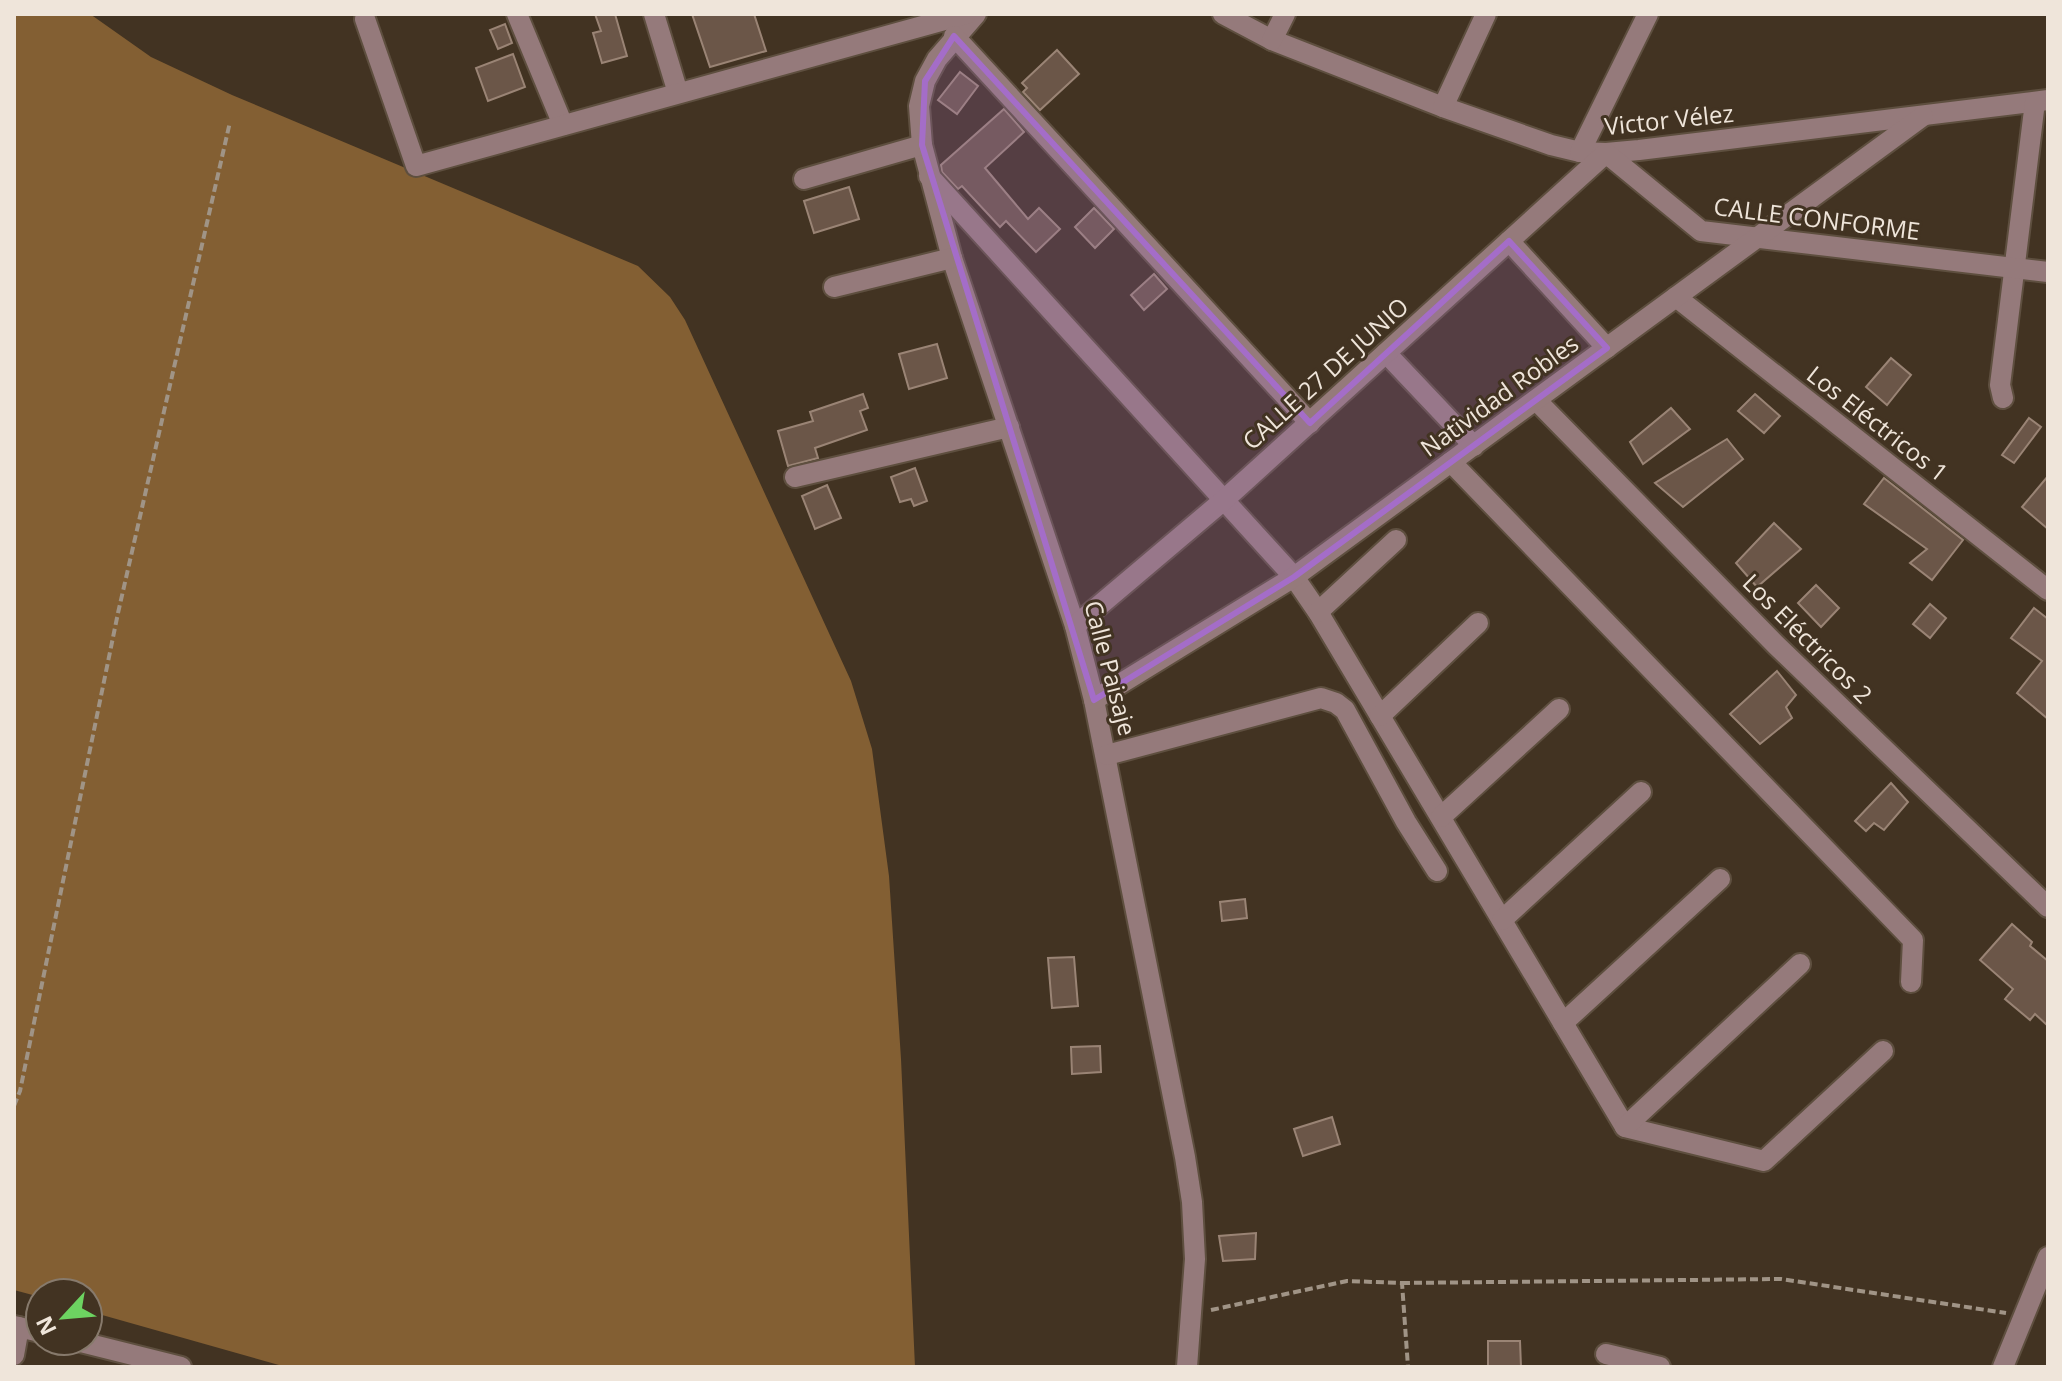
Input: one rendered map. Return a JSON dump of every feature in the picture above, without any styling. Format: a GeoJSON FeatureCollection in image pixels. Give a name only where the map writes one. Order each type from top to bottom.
{"type":"FeatureCollection","features":[{"type":"Feature","properties":{"kind":"street"},"geometry":{"type":"LineString","coordinates":[[517,14],[563,125]]}},
{"type":"Feature","properties":{"kind":"street"},"geometry":{"type":"LineString","coordinates":[[654,14],[678,93]]}},
{"type":"Feature","properties":{"kind":"street"},"geometry":{"type":"LineString","coordinates":[[365,19],[416,166],[966,14]]}},
{"type":"Feature","properties":{"kind":"street","name":"Calle Paisaje"},"geometry":{"type":"LineString","coordinates":[[976,14],[954,36],[925,81],[919,106],[922,145],[952,258],[1075,626],[1107,755],[1192,1202],[1195,1259],[1187,1367]]}},
{"type":"Feature","properties":{"kind":"street","name":"Victor Vélez"},"geometry":{"type":"LineString","coordinates":[[1223,14],[1272,40],[1443,107],[1580,152],[1606,153],[2042,101]]}},
{"type":"Feature","properties":{"kind":"street"},"geometry":{"type":"LineString","coordinates":[[1272,40],[1285,14]]}},
{"type":"Feature","properties":{"kind":"street"},"geometry":{"type":"LineString","coordinates":[[1443,107],[1486,14]]}},
{"type":"Feature","properties":{"kind":"street"},"geometry":{"type":"LineString","coordinates":[[1580,152],[1648,14]]}},
{"type":"Feature","properties":{"kind":"street"},"geometry":{"type":"LineString","coordinates":[[954,36],[1310,423]]}},
{"type":"Feature","properties":{"kind":"street"},"geometry":{"type":"LineString","coordinates":[[2003,398],[2000,385],[2015,268],[2042,101]]}},
{"type":"Feature","properties":{"kind":"street","name":"Natividad Robles"},"geometry":{"type":"LineString","coordinates":[[1094,700],[1294,577],[1923,116]]}},
{"type":"Feature","properties":{"kind":"street"},"geometry":{"type":"LineString","coordinates":[[804,179],[922,145]]}},
{"type":"Feature","properties":{"kind":"street","name":"CALLE 27 DE JUNIO"},"geometry":{"type":"LineString","coordinates":[[1075,626],[1224,500],[1606,153]]}},
{"type":"Feature","properties":{"kind":"street","name":"CALLE CONFORME"},"geometry":{"type":"LineString","coordinates":[[1606,153],[1701,231],[2048,272]]}},
{"type":"Feature","properties":{"kind":"street"},"geometry":{"type":"LineString","coordinates":[[929,176],[1294,577],[1318,612],[1625,1127],[1764,1161],[1883,1051]]}},
{"type":"Feature","properties":{"kind":"street"},"geometry":{"type":"LineString","coordinates":[[1509,241],[1607,348]]}},
{"type":"Feature","properties":{"kind":"street"},"geometry":{"type":"LineString","coordinates":[[834,287],[952,258]]}},
{"type":"Feature","properties":{"kind":"street","name":"Los Eléctricos 1"},"geometry":{"type":"LineString","coordinates":[[1676,297],[2048,590]]}},
{"type":"Feature","properties":{"kind":"street"},"geometry":{"type":"LineString","coordinates":[[1386,353],[1474,446]]}},
{"type":"Feature","properties":{"kind":"street","name":"Los Eléctricos 2"},"geometry":{"type":"LineString","coordinates":[[1536,400],[1776,645],[2048,907]]}},
{"type":"Feature","properties":{"kind":"street"},"geometry":{"type":"LineString","coordinates":[[795,477],[1009,427]]}},
{"type":"Feature","properties":{"kind":"street"},"geometry":{"type":"LineString","coordinates":[[1451,462],[1913,940],[1911,982]]}},
{"type":"Feature","properties":{"kind":"street"},"geometry":{"type":"LineString","coordinates":[[1318,612],[1396,540]]}},
{"type":"Feature","properties":{"kind":"street"},"geometry":{"type":"LineString","coordinates":[[1380,716],[1478,623]]}},
{"type":"Feature","properties":{"kind":"street"},"geometry":{"type":"LineString","coordinates":[[1107,755],[1321,698],[1329,699],[1345,710],[1437,871]]}},
{"type":"Feature","properties":{"kind":"street"},"geometry":{"type":"LineString","coordinates":[[1441,817],[1559,709]]}},
{"type":"Feature","properties":{"kind":"street"},"geometry":{"type":"LineString","coordinates":[[1502,920],[1641,792]]}},
{"type":"Feature","properties":{"kind":"street"},"geometry":{"type":"LineString","coordinates":[[1563,1023],[1720,879]]}},
{"type":"Feature","properties":{"kind":"street"},"geometry":{"type":"LineString","coordinates":[[1625,1127],[1800,964]]}},
{"type":"Feature","properties":{"kind":"street"},"geometry":{"type":"LineString","coordinates":[[2003,1367],[2048,1257]]}},
{"type":"Feature","properties":{"kind":"street"},"geometry":{"type":"LineString","coordinates":[[14,1355],[17,1326]]}},
{"type":"Feature","properties":{"kind":"street"},"geometry":{"type":"LineString","coordinates":[[104,1348],[181,1367]]}},
{"type":"Feature","properties":{"kind":"street"},"geometry":{"type":"LineString","coordinates":[[1606,1354],[1660,1367]]}},
{"type":"Feature","properties":{"kind":"path"},"geometry":{"type":"LineString","coordinates":[[14,1106],[20,1091],[46,970],[118,613],[230,122]]}},
{"type":"Feature","properties":{"kind":"path"},"geometry":{"type":"LineString","coordinates":[[1193,1314],[1347,1281],[1781,1279],[2024,1316]]}},
{"type":"Feature","properties":{"kind":"path"},"geometry":{"type":"LineString","coordinates":[[1402,1283],[1408,1367]]}},
{"type":"Feature","properties":{"kind":"highlighted area"},"geometry":{"type":"Polygon","coordinates":[[[954,36],[1310,423],[1509,241],[1607,348],[1294,577],[1094,700],[922,145],[925,81],[954,36]]]}},
{"type":"Feature","properties":{"kind":"shaded area"},"geometry":{"type":"Polygon","coordinates":[[[14,14],[90,14],[151,57],[232,95],[638,266],[670,297],[685,320],[851,681],[872,749],[889,876],[915,1367],[286,1367],[104,1316],[104,1277],[24,1277],[24,1293],[14,1290],[14,14]]]}},
{"type":"Feature","properties":{"kind":"building"},"geometry":{"type":"Polygon","coordinates":[[[595,14],[615,14],[627,56],[602,63],[593,33],[601,31],[595,14]]]}},
{"type":"Feature","properties":{"kind":"building"},"geometry":{"type":"Polygon","coordinates":[[[692,14],[754,14],[766,51],[710,67],[692,14]]]}},
{"type":"Feature","properties":{"kind":"building"},"geometry":{"type":"Polygon","coordinates":[[[505,24],[512,43],[498,49],[490,30],[505,24]]]}},
{"type":"Feature","properties":{"kind":"building"},"geometry":{"type":"Polygon","coordinates":[[[1057,50],[1079,74],[1040,110],[1023,92],[1027,88],[1022,83],[1057,50]]]}},
{"type":"Feature","properties":{"kind":"building"},"geometry":{"type":"Polygon","coordinates":[[[513,54],[525,87],[488,101],[476,68],[513,54]]]}},
{"type":"Feature","properties":{"kind":"building"},"geometry":{"type":"Polygon","coordinates":[[[960,72],[978,86],[957,114],[938,100],[960,72]]]}},
{"type":"Feature","properties":{"kind":"building"},"geometry":{"type":"Polygon","coordinates":[[[1004,109],[1024,132],[985,168],[1028,219],[1039,208],[1060,229],[1036,252],[1006,221],[1000,227],[962,186],[958,189],[942,172],[941,165],[1004,109]]]}},
{"type":"Feature","properties":{"kind":"building"},"geometry":{"type":"Polygon","coordinates":[[[849,187],[859,219],[814,233],[804,201],[849,187]]]}},
{"type":"Feature","properties":{"kind":"building"},"geometry":{"type":"Polygon","coordinates":[[[1094,208],[1114,229],[1095,248],[1075,227],[1094,208]]]}},
{"type":"Feature","properties":{"kind":"building"},"geometry":{"type":"Polygon","coordinates":[[[1154,274],[1167,289],[1144,310],[1131,295],[1154,274]]]}},
{"type":"Feature","properties":{"kind":"building"},"geometry":{"type":"Polygon","coordinates":[[[937,344],[947,378],[909,389],[899,354],[937,344]]]}},
{"type":"Feature","properties":{"kind":"building"},"geometry":{"type":"Polygon","coordinates":[[[1891,358],[1911,375],[1887,405],[1866,387],[1891,358]]]}},
{"type":"Feature","properties":{"kind":"building"},"geometry":{"type":"Polygon","coordinates":[[[863,394],[868,408],[860,411],[867,430],[815,448],[818,458],[788,466],[778,431],[813,421],[810,412],[863,394]]]}},
{"type":"Feature","properties":{"kind":"building"},"geometry":{"type":"Polygon","coordinates":[[[1755,394],[1780,416],[1764,433],[1738,411],[1755,394]]]}},
{"type":"Feature","properties":{"kind":"building"},"geometry":{"type":"Polygon","coordinates":[[[1671,408],[1690,429],[1643,464],[1630,442],[1671,408]]]}},
{"type":"Feature","properties":{"kind":"building"},"geometry":{"type":"Polygon","coordinates":[[[2029,418],[2041,427],[2014,463],[2002,455],[2029,418]]]}},
{"type":"Feature","properties":{"kind":"building"},"geometry":{"type":"Polygon","coordinates":[[[1727,439],[1743,459],[1683,507],[1655,483],[1727,439]]]}},
{"type":"Feature","properties":{"kind":"building"},"geometry":{"type":"Polygon","coordinates":[[[915,468],[927,501],[914,506],[911,499],[900,502],[891,477],[915,468]]]}},
{"type":"Feature","properties":{"kind":"building"},"geometry":{"type":"Polygon","coordinates":[[[2048,476],[2048,529],[2022,507],[2048,476]]]}},
{"type":"Feature","properties":{"kind":"building"},"geometry":{"type":"Polygon","coordinates":[[[1884,478],[1963,540],[1932,580],[1910,563],[1927,549],[1864,504],[1884,478]]]}},
{"type":"Feature","properties":{"kind":"building"},"geometry":{"type":"Polygon","coordinates":[[[827,485],[841,518],[815,529],[802,496],[827,485]]]}},
{"type":"Feature","properties":{"kind":"building"},"geometry":{"type":"Polygon","coordinates":[[[1774,523],[1801,549],[1757,587],[1736,563],[1774,523]]]}},
{"type":"Feature","properties":{"kind":"building"},"geometry":{"type":"Polygon","coordinates":[[[1816,585],[1839,608],[1821,627],[1798,603],[1816,585]]]}},
{"type":"Feature","properties":{"kind":"building"},"geometry":{"type":"Polygon","coordinates":[[[1930,604],[1946,618],[1930,638],[1913,624],[1930,604]]]}},
{"type":"Feature","properties":{"kind":"building"},"geometry":{"type":"Polygon","coordinates":[[[2034,608],[2048,619],[2048,719],[2017,693],[2042,661],[2011,638],[2034,608]]]}},
{"type":"Feature","properties":{"kind":"building"},"geometry":{"type":"Polygon","coordinates":[[[1777,671],[1796,695],[1786,707],[1792,718],[1760,744],[1730,714],[1777,671]]]}},
{"type":"Feature","properties":{"kind":"building"},"geometry":{"type":"Polygon","coordinates":[[[1891,783],[1908,802],[1884,830],[1874,823],[1866,831],[1855,821],[1891,783]]]}},
{"type":"Feature","properties":{"kind":"building"},"geometry":{"type":"Polygon","coordinates":[[[1245,899],[1247,918],[1222,921],[1220,902],[1245,899]]]}},
{"type":"Feature","properties":{"kind":"building"},"geometry":{"type":"Polygon","coordinates":[[[2012,924],[2032,942],[2030,946],[2048,961],[2048,1026],[2035,1014],[2030,1020],[2005,999],[2013,989],[1980,960],[2012,924]]]}},
{"type":"Feature","properties":{"kind":"building"},"geometry":{"type":"Polygon","coordinates":[[[1074,957],[1078,1006],[1052,1008],[1048,958],[1074,957]]]}},
{"type":"Feature","properties":{"kind":"building"},"geometry":{"type":"Polygon","coordinates":[[[1100,1046],[1101,1072],[1072,1074],[1071,1047],[1100,1046]]]}},
{"type":"Feature","properties":{"kind":"building"},"geometry":{"type":"Polygon","coordinates":[[[1332,1117],[1340,1144],[1303,1156],[1294,1129],[1332,1117]]]}},
{"type":"Feature","properties":{"kind":"building"},"geometry":{"type":"Polygon","coordinates":[[[1256,1233],[1255,1259],[1223,1261],[1219,1236],[1256,1233]]]}},
{"type":"Feature","properties":{"kind":"building"},"geometry":{"type":"Polygon","coordinates":[[[1488,1341],[1520,1341],[1521,1367],[1488,1367],[1488,1341]]]}}]}
